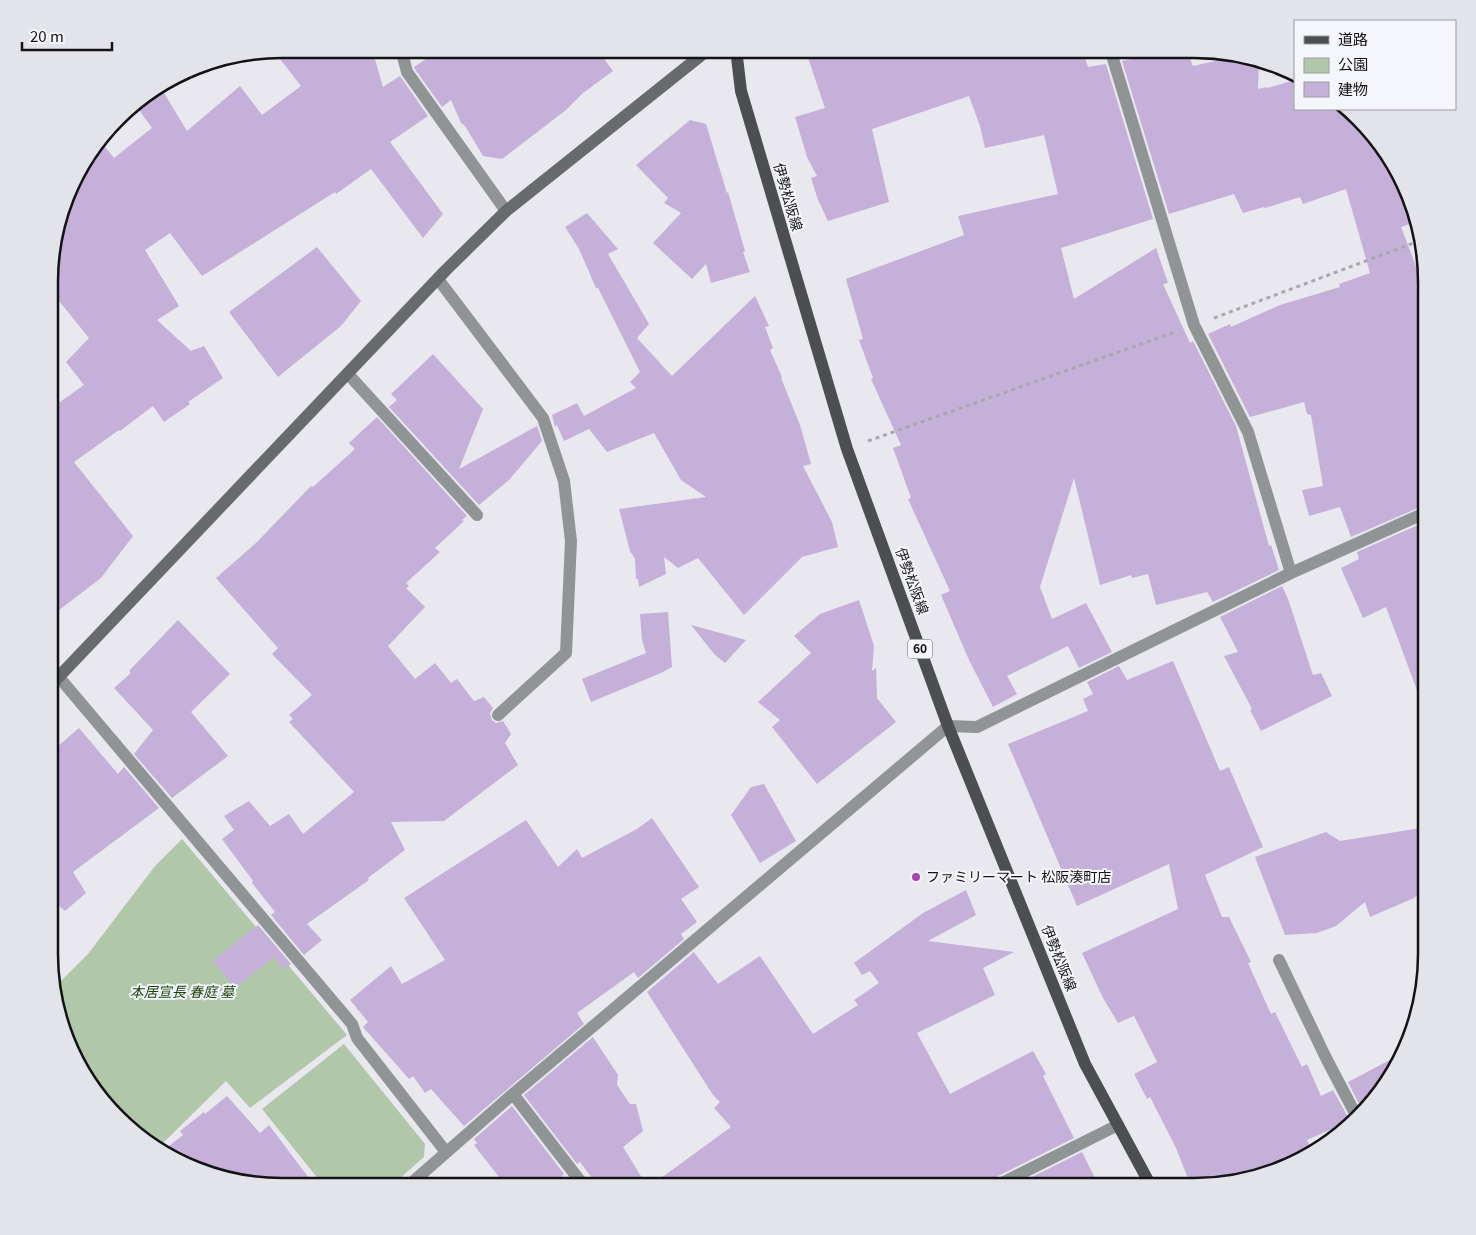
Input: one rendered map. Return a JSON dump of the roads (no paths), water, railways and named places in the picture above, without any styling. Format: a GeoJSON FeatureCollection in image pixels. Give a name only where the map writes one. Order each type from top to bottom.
{"type":"FeatureCollection","features":[{"type":"Feature","properties":{"kind":"main road","name":"伊勢松阪線"},"geometry":{"type":"LineString","coordinates":[[737,58],[741,91],[847,449],[948,726],[1085,1064],[1147,1178]]}},
{"type":"Feature","properties":{"kind":"street"},"geometry":{"type":"LineString","coordinates":[[403,58],[407,72],[506,211]]}},
{"type":"Feature","properties":{"kind":"street"},"geometry":{"type":"LineString","coordinates":[[58,677],[438,279],[506,211],[698,58]]}},
{"type":"Feature","properties":{"kind":"street"},"geometry":{"type":"LineString","coordinates":[[1113,58],[1194,325],[1248,432],[1291,573]]}},
{"type":"Feature","properties":{"kind":"street"},"geometry":{"type":"LineString","coordinates":[[438,279],[543,418],[564,481],[571,541],[566,653],[498,715]]}},
{"type":"Feature","properties":{"kind":"street"},"geometry":{"type":"LineString","coordinates":[[348,374],[477,515]]}},
{"type":"Feature","properties":{"kind":"street"},"geometry":{"type":"LineString","coordinates":[[417,1178],[513,1094],[948,726],[977,728],[1291,573],[1418,516]]}},
{"type":"Feature","properties":{"kind":"street"},"geometry":{"type":"LineString","coordinates":[[58,686],[352,1024],[356,1038],[446,1152]]}},
{"type":"Feature","properties":{"kind":"street"},"geometry":{"type":"LineString","coordinates":[[1279,960],[1354,1111]]}},
{"type":"Feature","properties":{"kind":"street"},"geometry":{"type":"LineString","coordinates":[[513,1094],[578,1178]]}},
{"type":"Feature","properties":{"kind":"street"},"geometry":{"type":"LineString","coordinates":[[1012,1178],[1118,1125]]}},
{"type":"Feature","properties":{"kind":"place","name":"ファミリーマート 松阪湊町店"},"geometry":{"type":"Point","coordinates":[916,877]}},
{"type":"Feature","properties":{"kind":"park label","name":"本居宣長 春庭 墓"},"geometry":{"type":"Point","coordinates":[182,992]}}]}
